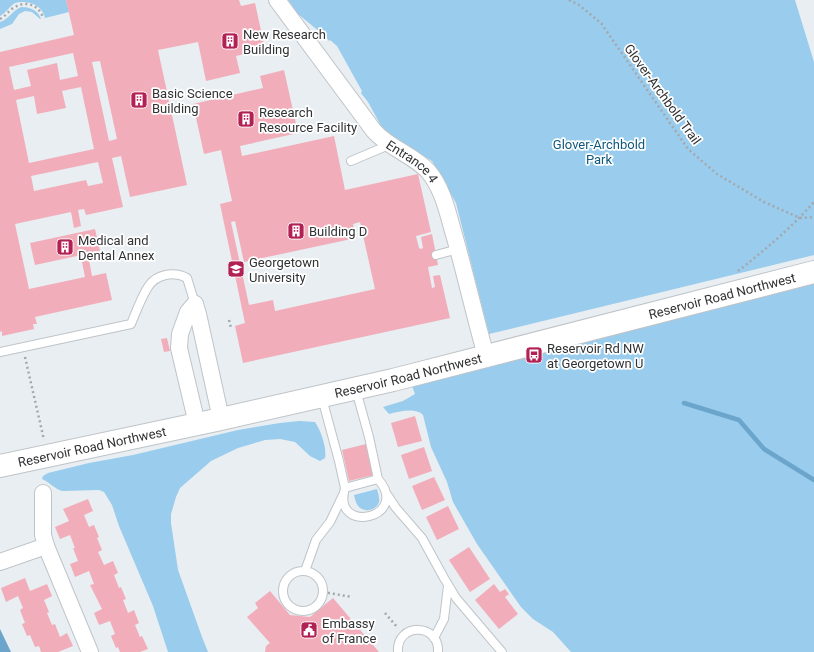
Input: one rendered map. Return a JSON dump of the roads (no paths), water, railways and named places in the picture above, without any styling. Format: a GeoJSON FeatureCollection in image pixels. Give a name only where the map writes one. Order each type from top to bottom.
{"type":"FeatureCollection","features":[{"type":"Feature","properties":{"kind":"main road","name":"Reservoir Road Northwest"},"geometry":{"type":"LineString","coordinates":[[0,466],[356,389],[814,272]]}},
{"type":"Feature","properties":{"kind":"street","name":"Entrance 4"},"geometry":{"type":"LineString","coordinates":[[277,0],[374,131],[389,145],[422,167],[434,181],[443,198],[486,356]]}},
{"type":"Feature","properties":{"kind":"street"},"geometry":{"type":"LineString","coordinates":[[195,304],[221,419]]}},
{"type":"Feature","properties":{"kind":"street"},"geometry":{"type":"LineString","coordinates":[[195,304],[188,312],[180,334],[180,348],[197,424]]}},
{"type":"Feature","properties":{"kind":"street"},"geometry":{"type":"LineString","coordinates":[[43,493],[43,535],[46,546],[90,652]]}},
{"type":"Feature","properties":{"kind":"street"},"geometry":{"type":"LineString","coordinates":[[0,562],[46,546]]}},
{"type":"Feature","properties":{"kind":"lane"},"geometry":{"type":"LineString","coordinates":[[351,161],[389,145]]}},
{"type":"Feature","properties":{"kind":"lane"},"geometry":{"type":"LineString","coordinates":[[436,254],[458,250]]}},
{"type":"Feature","properties":{"kind":"lane"},"geometry":{"type":"LineString","coordinates":[[0,352],[131,324],[148,286],[158,277],[169,274],[181,275],[187,278],[195,304]]}},
{"type":"Feature","properties":{"kind":"lane"},"geometry":{"type":"LineString","coordinates":[[356,389],[369,437],[378,479],[383,484],[386,493],[396,508],[422,538],[456,598],[502,652]]}},
{"type":"Feature","properties":{"kind":"lane"},"geometry":{"type":"LineString","coordinates":[[321,397],[339,462],[345,504],[348,511],[354,515],[369,517],[381,510],[386,493]]}},
{"type":"Feature","properties":{"kind":"lane"},"geometry":{"type":"LineString","coordinates":[[305,571],[316,540],[330,522],[344,492],[378,479]]}},
{"type":"Feature","properties":{"kind":"lane"},"geometry":{"type":"LineString","coordinates":[[305,571],[317,577],[321,582],[323,592],[318,605],[312,609],[304,611],[297,610],[286,601],[283,590],[289,577],[294,573],[305,571]]}},
{"type":"Feature","properties":{"kind":"lane"},"geometry":{"type":"LineString","coordinates":[[434,638],[444,618],[448,586]]}},
{"type":"Feature","properties":{"kind":"lane"},"geometry":{"type":"LineString","coordinates":[[398,652],[398,644],[404,635],[416,630],[423,630],[429,633],[434,638],[438,652]]}},
{"type":"Feature","properties":{"kind":"waterway"},"geometry":{"type":"LineString","coordinates":[[684,403],[739,420],[764,449],[814,480]]}},
{"type":"Feature","properties":{"kind":"place","name":"New Research Building"},"geometry":{"type":"Point","coordinates":[230,41]}},
{"type":"Feature","properties":{"kind":"place","name":"Basic Science Building"},"geometry":{"type":"Point","coordinates":[139,100]}},
{"type":"Feature","properties":{"kind":"place","name":"Research Resource Facility"},"geometry":{"type":"Point","coordinates":[246,119]}},
{"type":"Feature","properties":{"kind":"place","name":"Building D"},"geometry":{"type":"Point","coordinates":[296,231]}},
{"type":"Feature","properties":{"kind":"place","name":"Medical and Dental Annex"},"geometry":{"type":"Point","coordinates":[65,247]}},
{"type":"Feature","properties":{"kind":"place","name":"Georgetown University"},"geometry":{"type":"Point","coordinates":[236,269]}},
{"type":"Feature","properties":{"kind":"place","name":"Reservoir Rd NW at Georgetown U"},"geometry":{"type":"Point","coordinates":[534,355]}},
{"type":"Feature","properties":{"kind":"place","name":"Embassy of France"},"geometry":{"type":"Point","coordinates":[309,630]}},
{"type":"Feature","properties":{"kind":"park label","name":"Glover-Archbold Park"},"geometry":{"type":"Point","coordinates":[599,152]}}]}
